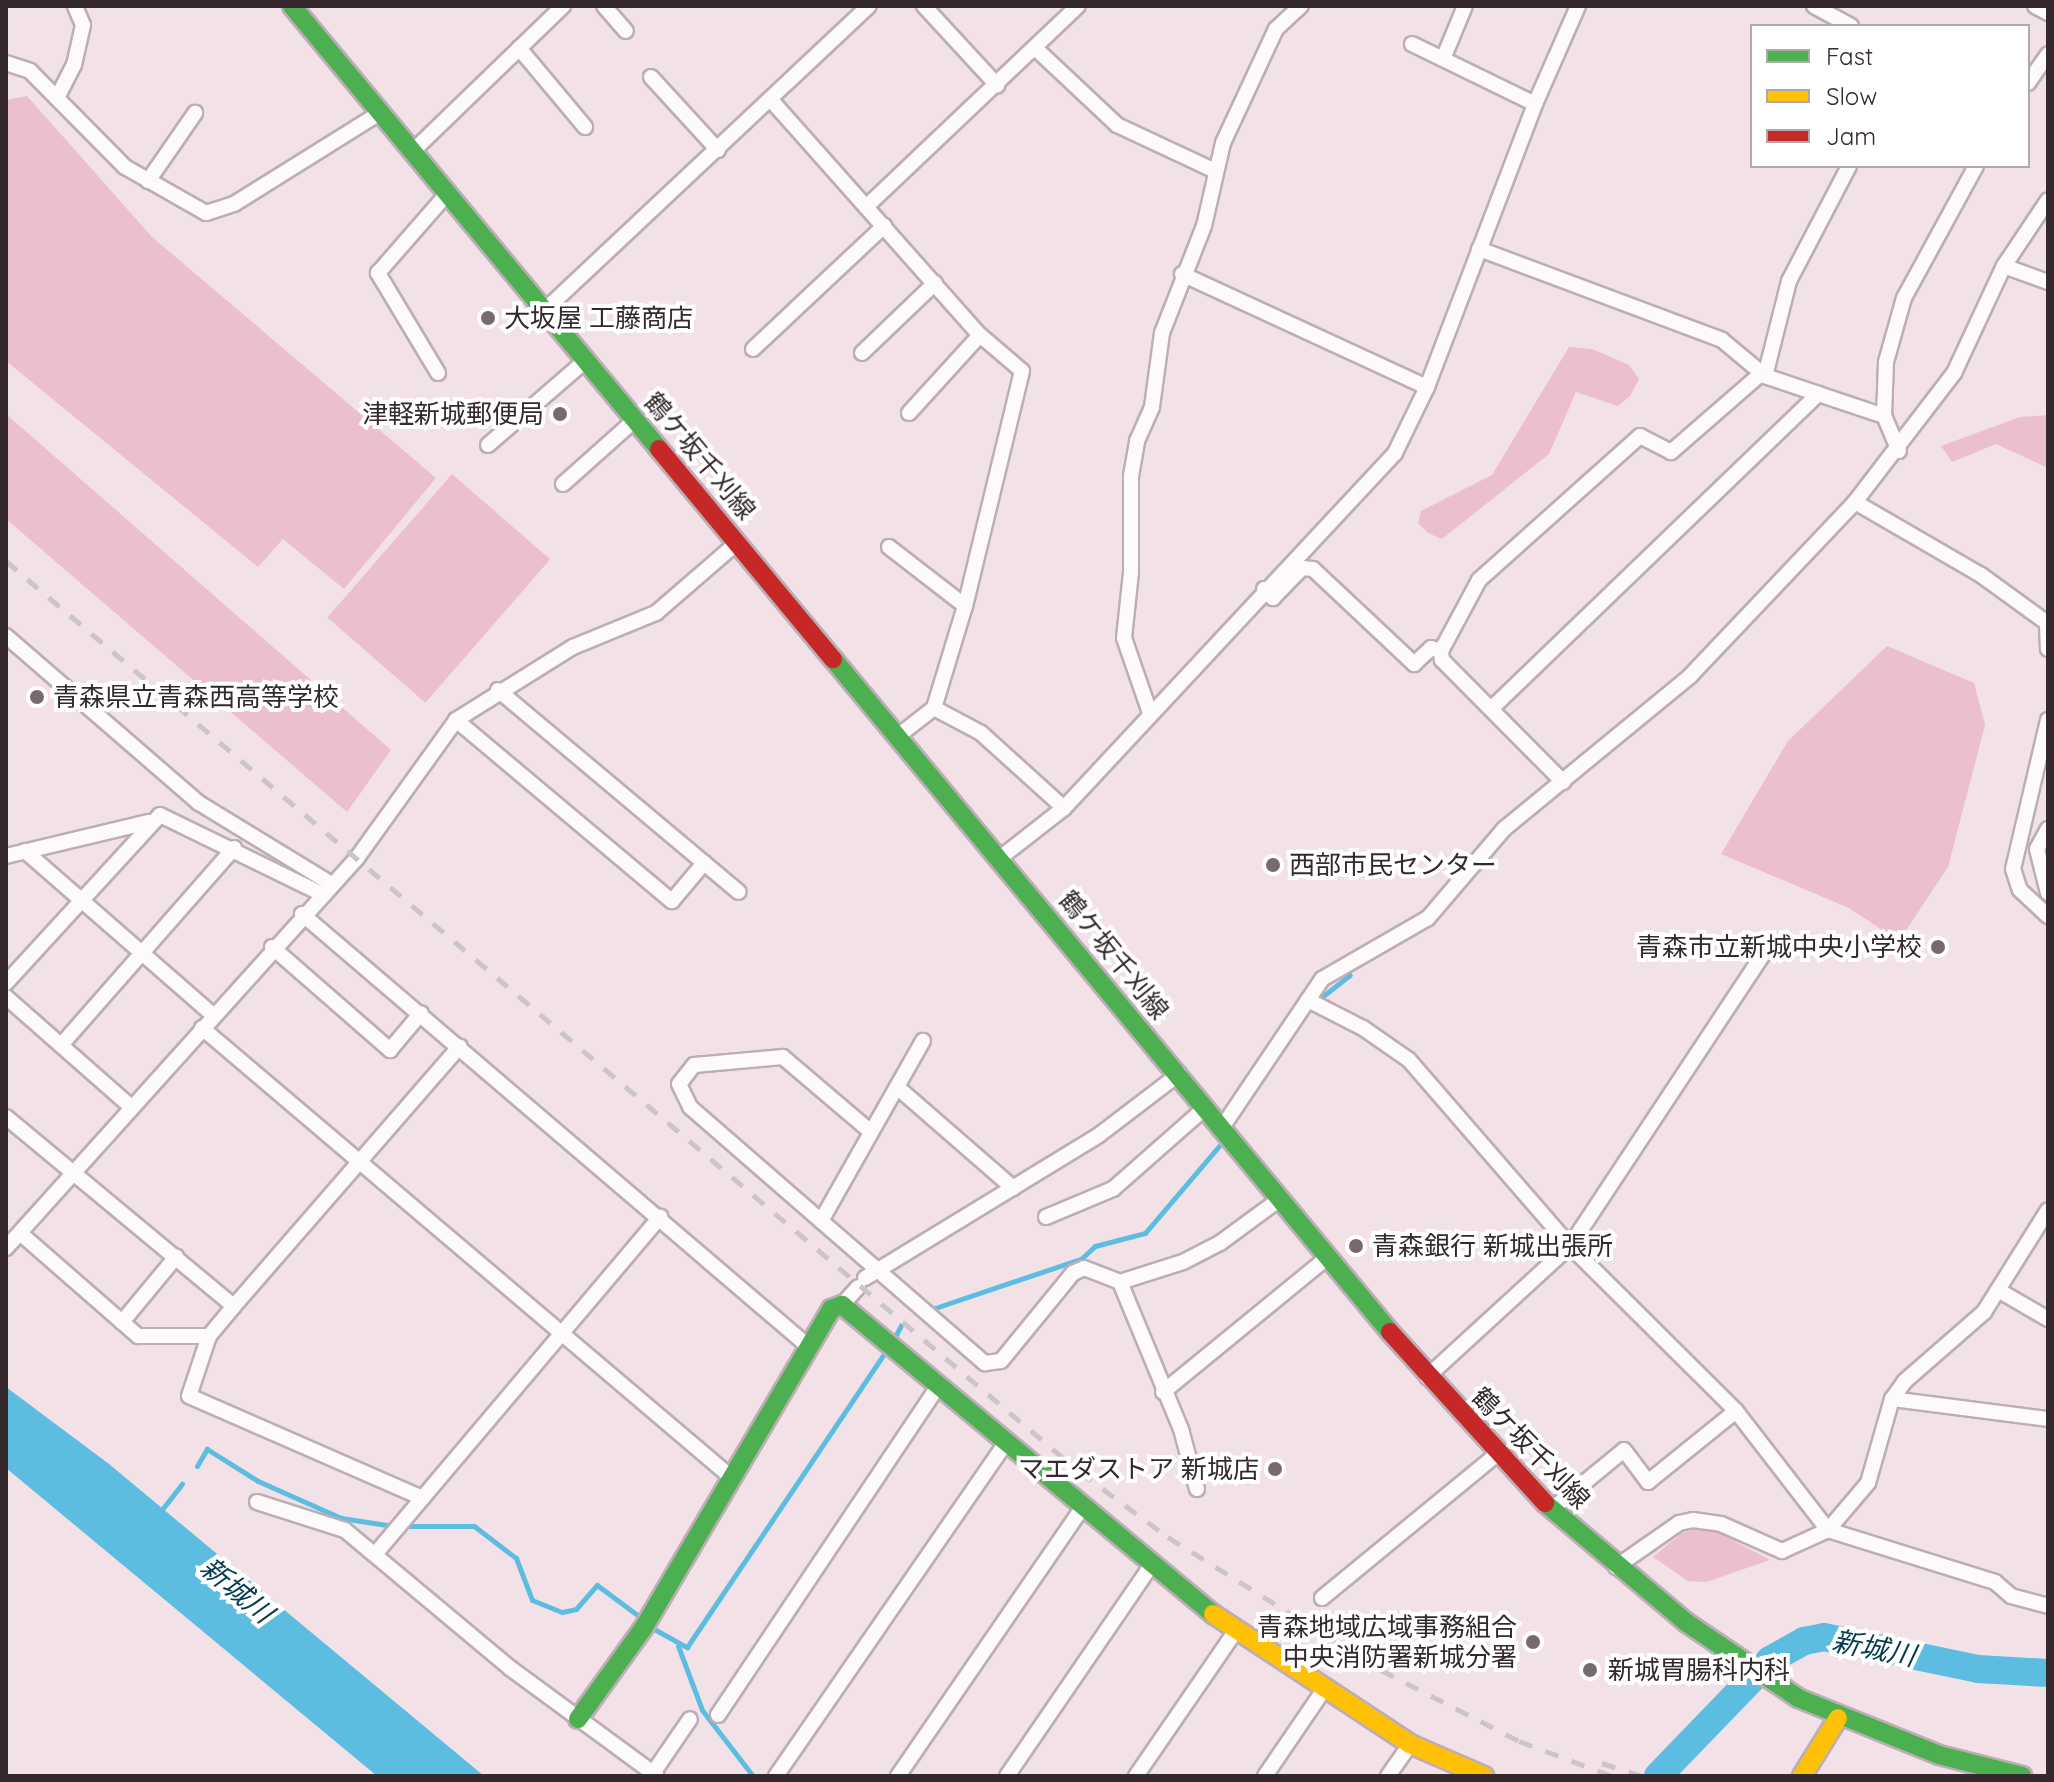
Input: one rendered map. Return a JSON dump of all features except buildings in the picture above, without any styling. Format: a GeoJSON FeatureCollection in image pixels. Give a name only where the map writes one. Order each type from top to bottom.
{"type":"FeatureCollection","features":[{"type":"Feature","properties":{"kind":"main road","name":"鶴ケ坂千刈線"},"geometry":{"type":"LineString","coordinates":[[292,6],[1427,1377],[1551,1510],[1687,1623],[1798,1698],[1838,1718],[1939,1755],[2022,1776]]}},
{"type":"Feature","properties":{"kind":"main road"},"geometry":{"type":"LineString","coordinates":[[578,1719],[644,1627],[831,1309],[842,1305],[1235,1632],[1410,1744],[1484,1776]]}},
{"type":"Feature","properties":{"kind":"main road"},"geometry":{"type":"LineString","coordinates":[[1802,1776],[1838,1718]]}},
{"type":"Feature","properties":{"kind":"street"},"geometry":{"type":"LineString","coordinates":[[57,98],[74,65],[83,25],[75,6]]}},
{"type":"Feature","properties":{"kind":"street"},"geometry":{"type":"LineString","coordinates":[[413,151],[563,6]]}},
{"type":"Feature","properties":{"kind":"street"},"geometry":{"type":"LineString","coordinates":[[604,6],[626,31]]}},
{"type":"Feature","properties":{"kind":"street"},"geometry":{"type":"LineString","coordinates":[[845,6],[856,18]]}},
{"type":"Feature","properties":{"kind":"street"},"geometry":{"type":"LineString","coordinates":[[545,310],[869,6]]}},
{"type":"Feature","properties":{"kind":"street"},"geometry":{"type":"LineString","coordinates":[[924,6],[997,85]]}},
{"type":"Feature","properties":{"kind":"street"},"geometry":{"type":"LineString","coordinates":[[866,207],[1078,6]]}},
{"type":"Feature","properties":{"kind":"street"},"geometry":{"type":"LineString","coordinates":[[1150,713],[1124,638],[1131,573],[1131,476],[1137,441],[1152,407],[1162,333],[1182,274],[1204,226],[1215,171],[1276,29],[1301,6]]}},
{"type":"Feature","properties":{"kind":"street"},"geometry":{"type":"LineString","coordinates":[[1443,59],[1465,6]]}},
{"type":"Feature","properties":{"kind":"street"},"geometry":{"type":"LineString","coordinates":[[1000,858],[1064,808],[1264,589],[1395,453],[1427,387],[1535,104],[1578,6]]}},
{"type":"Feature","properties":{"kind":"street"},"geometry":{"type":"LineString","coordinates":[[1814,6],[1847,24]]}},
{"type":"Feature","properties":{"kind":"street"},"geometry":{"type":"LineString","coordinates":[[2035,6],[2048,13]]}},
{"type":"Feature","properties":{"kind":"street"},"geometry":{"type":"LineString","coordinates":[[1412,44],[1535,104]]}},
{"type":"Feature","properties":{"kind":"street"},"geometry":{"type":"LineString","coordinates":[[519,48],[585,127]]}},
{"type":"Feature","properties":{"kind":"street"},"geometry":{"type":"LineString","coordinates":[[1035,48],[1117,125],[1215,171]]}},
{"type":"Feature","properties":{"kind":"street"},"geometry":{"type":"LineString","coordinates":[[2030,80],[2048,54]]}},
{"type":"Feature","properties":{"kind":"street"},"geometry":{"type":"LineString","coordinates":[[6,63],[30,71],[125,167],[215,214],[381,112]]}},
{"type":"Feature","properties":{"kind":"street"},"geometry":{"type":"LineString","coordinates":[[651,77],[718,150]]}},
{"type":"Feature","properties":{"kind":"street"},"geometry":{"type":"LineString","coordinates":[[771,100],[980,335],[1022,371],[965,606],[934,708],[898,736]]}},
{"type":"Feature","properties":{"kind":"street"},"geometry":{"type":"LineString","coordinates":[[148,181],[195,113]]}},
{"type":"Feature","properties":{"kind":"street"},"geometry":{"type":"LineString","coordinates":[[1563,782],[1442,660],[1441,651],[1479,580],[1640,436],[1671,452],[1763,374],[1789,281],[1848,168]]}},
{"type":"Feature","properties":{"kind":"street"},"geometry":{"type":"LineString","coordinates":[[1899,451],[1884,416],[1886,362],[1904,298],[1975,168]]}},
{"type":"Feature","properties":{"kind":"street"},"geometry":{"type":"LineString","coordinates":[[438,373],[378,273],[447,194]]}},
{"type":"Feature","properties":{"kind":"street"},"geometry":{"type":"LineString","coordinates":[[1221,1129],[1322,979],[1428,918],[1504,829],[1690,676],[1855,502],[1899,451],[1954,373],[2004,266],[2048,200]]}},
{"type":"Feature","properties":{"kind":"street"},"geometry":{"type":"LineString","coordinates":[[753,349],[884,226]]}},
{"type":"Feature","properties":{"kind":"street"},"geometry":{"type":"LineString","coordinates":[[1479,249],[1722,340],[1763,374],[1884,416]]}},
{"type":"Feature","properties":{"kind":"street"},"geometry":{"type":"LineString","coordinates":[[2004,266],[2048,282]]}},
{"type":"Feature","properties":{"kind":"street"},"geometry":{"type":"LineString","coordinates":[[1182,274],[1427,387]]}},
{"type":"Feature","properties":{"kind":"street"},"geometry":{"type":"LineString","coordinates":[[862,353],[935,283]]}},
{"type":"Feature","properties":{"kind":"street"},"geometry":{"type":"LineString","coordinates":[[909,413],[980,335]]}},
{"type":"Feature","properties":{"kind":"street"},"geometry":{"type":"LineString","coordinates":[[488,445],[586,360]]}},
{"type":"Feature","properties":{"kind":"street"},"geometry":{"type":"LineString","coordinates":[[1492,708],[1818,394]]}},
{"type":"Feature","properties":{"kind":"street"},"geometry":{"type":"LineString","coordinates":[[563,484],[636,419]]}},
{"type":"Feature","properties":{"kind":"street"},"geometry":{"type":"LineString","coordinates":[[1855,502],[1981,575],[2047,623],[2048,649]]}},
{"type":"Feature","properties":{"kind":"street"},"geometry":{"type":"LineString","coordinates":[[6,1248],[272,947],[373,838],[456,720],[498,690],[573,647],[656,613],[738,542]]}},
{"type":"Feature","properties":{"kind":"street"},"geometry":{"type":"LineString","coordinates":[[889,547],[965,606]]}},
{"type":"Feature","properties":{"kind":"street"},"geometry":{"type":"LineString","coordinates":[[1264,589],[1273,598],[1302,568],[1313,569],[1406,662],[1414,664],[1431,648],[1441,651]]}},
{"type":"Feature","properties":{"kind":"street"},"geometry":{"type":"LineString","coordinates":[[6,636],[199,803],[325,888]]}},
{"type":"Feature","properties":{"kind":"street"},"geometry":{"type":"LineString","coordinates":[[498,690],[739,892]]}},
{"type":"Feature","properties":{"kind":"street"},"geometry":{"type":"LineString","coordinates":[[934,708],[981,733],[1064,808]]}},
{"type":"Feature","properties":{"kind":"street"},"geometry":{"type":"LineString","coordinates":[[456,720],[672,901],[704,863]]}},
{"type":"Feature","properties":{"kind":"street"},"geometry":{"type":"LineString","coordinates":[[2048,720],[2013,869],[2020,890],[2048,916]]}},
{"type":"Feature","properties":{"kind":"street"},"geometry":{"type":"LineString","coordinates":[[6,983],[149,822],[160,815],[174,817],[234,848],[325,888]]}},
{"type":"Feature","properties":{"kind":"street"},"geometry":{"type":"LineString","coordinates":[[6,856],[149,822]]}},
{"type":"Feature","properties":{"kind":"street"},"geometry":{"type":"LineString","coordinates":[[2048,829],[2037,849],[2048,893]]}},
{"type":"Feature","properties":{"kind":"street"},"geometry":{"type":"LineString","coordinates":[[62,1044],[234,848]]}},
{"type":"Feature","properties":{"kind":"street"},"geometry":{"type":"LineString","coordinates":[[25,851],[213,1015]]}},
{"type":"Feature","properties":{"kind":"street"},"geometry":{"type":"LineString","coordinates":[[302,914],[809,1347]]}},
{"type":"Feature","properties":{"kind":"street"},"geometry":{"type":"LineString","coordinates":[[1427,1377],[1570,1246],[1769,945]]}},
{"type":"Feature","properties":{"kind":"street"},"geometry":{"type":"LineString","coordinates":[[272,947],[390,1050],[421,1013]]}},
{"type":"Feature","properties":{"kind":"street"},"geometry":{"type":"LineString","coordinates":[[6,997],[131,1107]]}},
{"type":"Feature","properties":{"kind":"street"},"geometry":{"type":"LineString","coordinates":[[1308,1000],[1363,1028],[1409,1060],[1570,1246],[1736,1411],[1828,1530],[1995,1582],[2011,1596],[2048,1606]]}},
{"type":"Feature","properties":{"kind":"street"},"geometry":{"type":"LineString","coordinates":[[202,1028],[732,1478]]}},
{"type":"Feature","properties":{"kind":"street"},"geometry":{"type":"LineString","coordinates":[[821,1221],[923,1041]]}},
{"type":"Feature","properties":{"kind":"street"},"geometry":{"type":"LineString","coordinates":[[423,1498],[189,1396],[209,1336],[460,1046]]}},
{"type":"Feature","properties":{"kind":"street"},"geometry":{"type":"LineString","coordinates":[[871,1132],[783,1057],[694,1065],[679,1084],[690,1107],[821,1221],[866,1278],[985,1363],[1001,1361],[1073,1273],[1084,1268],[1120,1282],[1195,1256],[1280,1199]]}},
{"type":"Feature","properties":{"kind":"street"},"geometry":{"type":"LineString","coordinates":[[842,1305],[866,1278],[1099,1135],[1179,1074]]}},
{"type":"Feature","properties":{"kind":"street"},"geometry":{"type":"LineString","coordinates":[[897,1087],[1013,1188]]}},
{"type":"Feature","properties":{"kind":"street"},"geometry":{"type":"LineString","coordinates":[[1046,1217],[1113,1189],[1205,1108]]}},
{"type":"Feature","properties":{"kind":"street"},"geometry":{"type":"LineString","coordinates":[[6,1117],[234,1306]]}},
{"type":"Feature","properties":{"kind":"street"},"geometry":{"type":"LineString","coordinates":[[1616,1567],[1679,1523],[1693,1520],[1721,1524],[1782,1551],[1828,1530],[1868,1483],[1892,1399],[1905,1381],[1984,1312],[2047,1214]]}},
{"type":"Feature","properties":{"kind":"street"},"geometry":{"type":"LineString","coordinates":[[377,1552],[660,1217]]}},
{"type":"Feature","properties":{"kind":"street"},"geometry":{"type":"LineString","coordinates":[[20,1233],[138,1336],[209,1336]]}},
{"type":"Feature","properties":{"kind":"street"},"geometry":{"type":"LineString","coordinates":[[122,1322],[176,1257]]}},
{"type":"Feature","properties":{"kind":"street"},"geometry":{"type":"LineString","coordinates":[[1163,1392],[1328,1257]]}},
{"type":"Feature","properties":{"kind":"street"},"geometry":{"type":"LineString","coordinates":[[1120,1282],[1163,1392],[1181,1429],[1197,1489]]}},
{"type":"Feature","properties":{"kind":"street"},"geometry":{"type":"LineString","coordinates":[[1998,1290],[2048,1319]]}},
{"type":"Feature","properties":{"kind":"street"},"geometry":{"type":"LineString","coordinates":[[718,1715],[939,1385]]}},
{"type":"Feature","properties":{"kind":"street"},"geometry":{"type":"LineString","coordinates":[[1892,1399],[2048,1419]]}},
{"type":"Feature","properties":{"kind":"street"},"geometry":{"type":"LineString","coordinates":[[1551,1510],[1624,1450],[1648,1482],[1736,1411]]}},
{"type":"Feature","properties":{"kind":"street"},"geometry":{"type":"LineString","coordinates":[[776,1776],[1007,1441]]}},
{"type":"Feature","properties":{"kind":"street"},"geometry":{"type":"LineString","coordinates":[[1322,1598],[1497,1454]]}},
{"type":"Feature","properties":{"kind":"street"},"geometry":{"type":"LineString","coordinates":[[257,1502],[345,1530],[377,1552],[578,1719],[655,1774],[690,1719]]}},
{"type":"Feature","properties":{"kind":"street"},"geometry":{"type":"LineString","coordinates":[[898,1776],[1084,1505]]}},
{"type":"Feature","properties":{"kind":"street"},"geometry":{"type":"LineString","coordinates":[[1007,1776],[1153,1563]]}},
{"type":"Feature","properties":{"kind":"street"},"geometry":{"type":"LineString","coordinates":[[1136,1776],[1235,1632]]}},
{"type":"Feature","properties":{"kind":"street"},"geometry":{"type":"LineString","coordinates":[[1265,1776],[1323,1691]]}},
{"type":"Feature","properties":{"kind":"street"},"geometry":{"type":"LineString","coordinates":[[1388,1776],[1410,1744]]}},
{"type":"Feature","properties":{"kind":"shaded area"},"geometry":{"type":"Polygon","coordinates":[[[27,96],[152,237],[436,478],[344,589],[283,539],[258,567],[6,361],[6,100],[27,96]]]}},
{"type":"Feature","properties":{"kind":"shaded area"},"geometry":{"type":"Polygon","coordinates":[[[1569,347],[1592,349],[1629,365],[1639,379],[1630,396],[1618,406],[1576,392],[1549,454],[1442,539],[1428,533],[1418,523],[1421,511],[1492,475],[1569,347]]]}},
{"type":"Feature","properties":{"kind":"shaded area"},"geometry":{"type":"Polygon","coordinates":[[[6,414],[391,750],[347,812],[6,519],[6,414]]]}},
{"type":"Feature","properties":{"kind":"shaded area"},"geometry":{"type":"Polygon","coordinates":[[[2048,415],[2048,468],[1996,444],[1952,462],[1941,446],[2020,417],[2048,415]]]}},
{"type":"Feature","properties":{"kind":"shaded area"},"geometry":{"type":"Polygon","coordinates":[[[452,474],[550,559],[425,703],[327,617],[452,474]]]}},
{"type":"Feature","properties":{"kind":"shaded area"},"geometry":{"type":"Polygon","coordinates":[[[1887,646],[1974,683],[1985,725],[1948,867],[1899,941],[1849,908],[1721,854],[1788,741],[1887,646]]]}},
{"type":"Feature","properties":{"kind":"shaded area"},"geometry":{"type":"Polygon","coordinates":[[[1699,1528],[1714,1530],[1770,1560],[1706,1582],[1688,1581],[1653,1557],[1682,1533],[1699,1528]]]}},
{"type":"Feature","properties":{"kind":"water"},"geometry":{"type":"Polygon","coordinates":[[[6,1387],[109,1464],[484,1776],[377,1776],[6,1468],[6,1387]]]}},
{"type":"Feature","properties":{"kind":"waterway"},"geometry":{"type":"LineString","coordinates":[[1323,996],[1350,975]]}},
{"type":"Feature","properties":{"kind":"waterway"},"geometry":{"type":"LineString","coordinates":[[935,1308],[1081,1259],[1095,1246],[1145,1233],[1219,1146]]}},
{"type":"Feature","properties":{"kind":"waterway"},"geometry":{"type":"LineString","coordinates":[[895,1337],[901,1325]]}},
{"type":"Feature","properties":{"kind":"waterway"},"geometry":{"type":"LineString","coordinates":[[654,1629],[687,1647],[886,1351]]}},
{"type":"Feature","properties":{"kind":"waterway"},"geometry":{"type":"LineString","coordinates":[[197,1466],[207,1449],[258,1481],[341,1518],[393,1526]]}},
{"type":"Feature","properties":{"kind":"waterway"},"geometry":{"type":"LineString","coordinates":[[160,1512],[182,1484]]}},
{"type":"Feature","properties":{"kind":"waterway"},"geometry":{"type":"LineString","coordinates":[[403,1526],[474,1526],[516,1558],[532,1600],[562,1612],[576,1609],[597,1585],[640,1617]]}},
{"type":"Feature","properties":{"kind":"waterway","name":"新城川"},"geometry":{"type":"LineString","coordinates":[[1658,1776],[1770,1660],[1804,1641],[1824,1637],[1978,1669],[2048,1673]]}},
{"type":"Feature","properties":{"kind":"waterway"},"geometry":{"type":"LineString","coordinates":[[678,1646],[702,1710],[753,1776]]}},
{"type":"Feature","properties":{"kind":"railway"},"geometry":{"type":"LineString","coordinates":[[6,561],[1080,1472],[1168,1537],[1381,1670],[1519,1741],[1612,1776]]}},
{"type":"Feature","properties":{"kind":"railway"},"geometry":{"type":"LineString","coordinates":[[1602,1763],[1642,1776]]}},
{"type":"Feature","properties":{"kind":"traffic: fast"},"geometry":{"type":"LineString","coordinates":[[292,6],[659,449]]}},
{"type":"Feature","properties":{"kind":"traffic: fast"},"geometry":{"type":"LineString","coordinates":[[833,659],[1390,1332]]}},
{"type":"Feature","properties":{"kind":"traffic: fast"},"geometry":{"type":"LineString","coordinates":[[578,1719],[644,1627],[831,1309],[842,1305],[1213,1614]]}},
{"type":"Feature","properties":{"kind":"traffic: fast"},"geometry":{"type":"LineString","coordinates":[[1545,1503],[1687,1623],[1798,1698],[1939,1755],[2022,1776]]}},
{"type":"Feature","properties":{"kind":"traffic: slow"},"geometry":{"type":"LineString","coordinates":[[1213,1614],[1410,1744],[1484,1776]]}},
{"type":"Feature","properties":{"kind":"traffic: slow"},"geometry":{"type":"LineString","coordinates":[[1802,1776],[1838,1718]]}},
{"type":"Feature","properties":{"kind":"traffic: jam"},"geometry":{"type":"LineString","coordinates":[[659,449],[833,659]]}},
{"type":"Feature","properties":{"kind":"traffic: jam"},"geometry":{"type":"LineString","coordinates":[[1390,1332],[1545,1503]]}},
{"type":"Feature","properties":{"kind":"place","name":"大坂屋 工藤商店"},"geometry":{"type":"Point","coordinates":[488,318]}},
{"type":"Feature","properties":{"kind":"place","name":"津軽新城郵便局"},"geometry":{"type":"Point","coordinates":[560,414]}},
{"type":"Feature","properties":{"kind":"place","name":"青森県立青森西高等学校"},"geometry":{"type":"Point","coordinates":[37,697]}},
{"type":"Feature","properties":{"kind":"place","name":"西部市民センター"},"geometry":{"type":"Point","coordinates":[1273,865]}},
{"type":"Feature","properties":{"kind":"place","name":"青森市立新城中央小学校"},"geometry":{"type":"Point","coordinates":[1938,947]}},
{"type":"Feature","properties":{"kind":"place","name":"青森銀行 新城出張所"},"geometry":{"type":"Point","coordinates":[1356,1246]}},
{"type":"Feature","properties":{"kind":"place","name":"マエダストア 新城店"},"geometry":{"type":"Point","coordinates":[1275,1469]}},
{"type":"Feature","properties":{"kind":"place","name":"青森地域広域事務組合 中央消防署新城分署"},"geometry":{"type":"Point","coordinates":[1533,1642]}},
{"type":"Feature","properties":{"kind":"place","name":"新城胃腸科内科"},"geometry":{"type":"Point","coordinates":[1590,1670]}}]}
